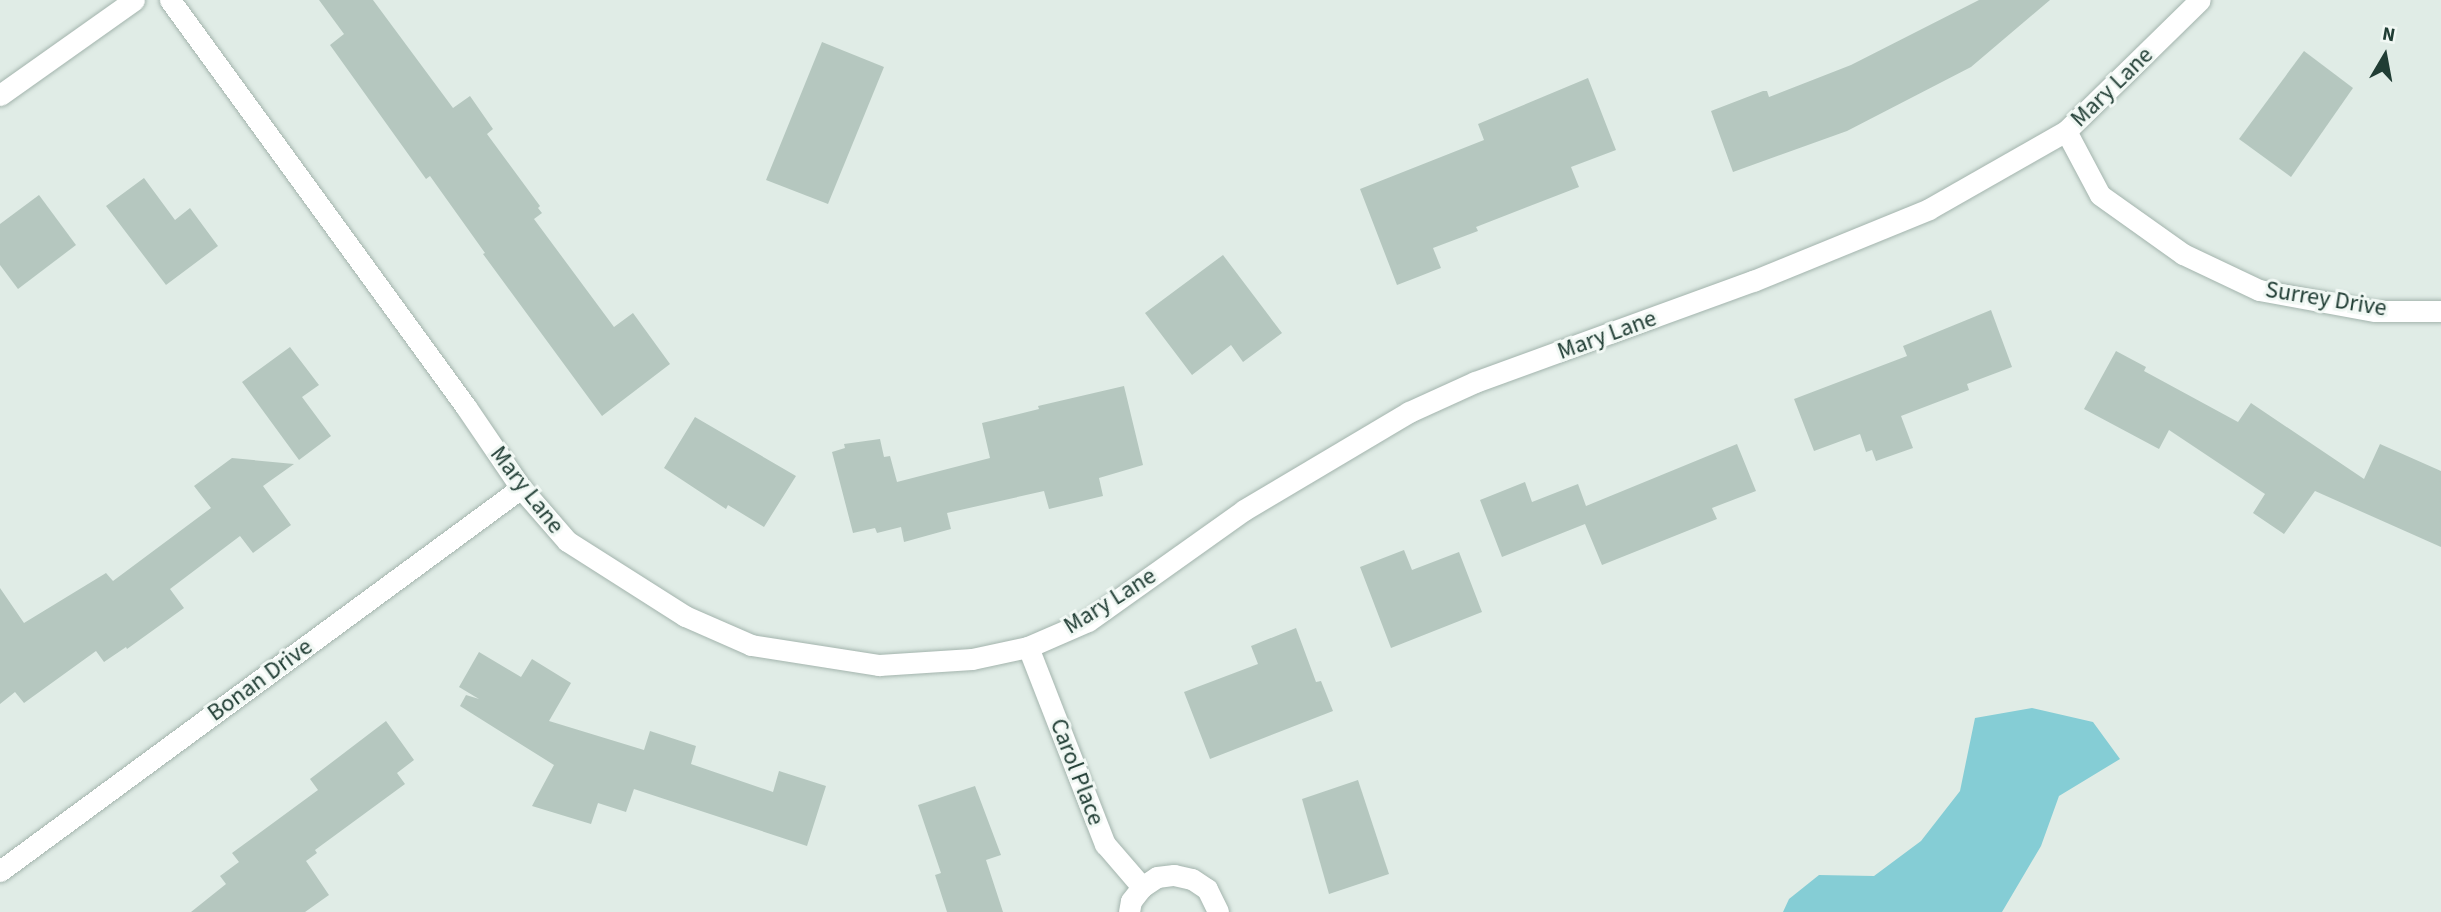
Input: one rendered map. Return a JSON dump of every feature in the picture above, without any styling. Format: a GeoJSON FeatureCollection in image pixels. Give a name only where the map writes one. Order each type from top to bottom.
{"type":"FeatureCollection","features":[{"type":"Feature","properties":{"kind":"street"},"geometry":{"type":"LineString","coordinates":[[0,95],[134,0]]}},
{"type":"Feature","properties":{"kind":"street","name":"Mary Lane"},"geometry":{"type":"LineString","coordinates":[[170,0],[521,488],[567,541],[685,616],[751,645],[879,665],[972,659],[1028,647],[1088,621],[1244,510],[1409,412],[1475,382],[1753,281],[1929,209],[2066,131],[2200,0]]}},
{"type":"Feature","properties":{"kind":"street","name":"Surrey Drive"},"geometry":{"type":"LineString","coordinates":[[2066,131],[2100,195],[2183,254],[2259,290],[2375,311],[2441,311]]}},
{"type":"Feature","properties":{"kind":"street","name":"Bonan Drive"},"geometry":{"type":"LineString","coordinates":[[0,871],[521,488]]}},
{"type":"Feature","properties":{"kind":"street","name":"Carol Place"},"geometry":{"type":"LineString","coordinates":[[1028,647],[1105,844],[1142,887]]}},
{"type":"Feature","properties":{"kind":"street"},"geometry":{"type":"LineString","coordinates":[[1129,912],[1131,901],[1142,887],[1157,877],[1174,875],[1192,879],[1207,889],[1218,912]]}},
{"type":"Feature","properties":{"kind":"water"},"geometry":{"type":"Polygon","coordinates":[[[2032,708],[2093,722],[2120,759],[2059,796],[2041,846],[2002,912],[1783,912],[1789,899],[1819,875],[1874,876],[1921,841],[1960,791],[1975,718],[2032,708]]]}},
{"type":"Feature","properties":{"kind":"building"},"geometry":{"type":"Polygon","coordinates":[[[319,0],[373,0],[453,108],[470,96],[493,129],[487,134],[540,206],[538,208],[542,213],[534,219],[614,327],[633,313],[670,364],[602,416],[483,254],[485,253],[430,176],[426,179],[330,45],[344,34],[319,0]]]}},
{"type":"Feature","properties":{"kind":"building"},"geometry":{"type":"Polygon","coordinates":[[[1979,0],[2050,0],[1971,67],[1847,131],[1733,172],[1711,111],[1763,91],[1767,91],[1769,97],[1851,65],[1979,0]]]}},
{"type":"Feature","properties":{"kind":"building"},"geometry":{"type":"Polygon","coordinates":[[[822,42],[884,67],[828,204],[766,180],[822,42]]]}},
{"type":"Feature","properties":{"kind":"building"},"geometry":{"type":"Polygon","coordinates":[[[2304,51],[2353,88],[2291,177],[2239,139],[2304,51]]]}},
{"type":"Feature","properties":{"kind":"building"},"geometry":{"type":"Polygon","coordinates":[[[1588,78],[1616,150],[1571,167],[1579,187],[1476,227],[1478,231],[1433,248],[1441,268],[1397,285],[1360,189],[1484,140],[1478,124],[1588,78]]]}},
{"type":"Feature","properties":{"kind":"building"},"geometry":{"type":"Polygon","coordinates":[[[144,178],[175,220],[190,208],[218,246],[166,285],[106,206],[144,178]]]}},
{"type":"Feature","properties":{"kind":"building"},"geometry":{"type":"Polygon","coordinates":[[[39,195],[76,245],[18,289],[0,265],[0,224],[39,195]]]}},
{"type":"Feature","properties":{"kind":"building"},"geometry":{"type":"Polygon","coordinates":[[[1223,255],[1282,333],[1243,362],[1231,345],[1192,375],[1145,313],[1223,255]]]}},
{"type":"Feature","properties":{"kind":"building"},"geometry":{"type":"Polygon","coordinates":[[[1991,310],[2012,367],[1967,384],[1969,390],[1901,416],[1913,448],[1876,461],[1872,450],[1866,452],[1860,434],[1814,451],[1794,399],[1907,356],[1903,346],[1991,310]]]}},
{"type":"Feature","properties":{"kind":"building"},"geometry":{"type":"Polygon","coordinates":[[[290,347],[319,385],[302,397],[331,436],[299,460],[242,382],[290,347]]]}},
{"type":"Feature","properties":{"kind":"building"},"geometry":{"type":"Polygon","coordinates":[[[2116,351],[2146,367],[2144,371],[2238,422],[2251,403],[2364,479],[2380,444],[2441,471],[2441,547],[2315,491],[2284,534],[2253,513],[2265,494],[2169,430],[2159,449],[2084,409],[2116,351]]]}},
{"type":"Feature","properties":{"kind":"building"},"geometry":{"type":"Polygon","coordinates":[[[1124,386],[1143,465],[1099,478],[1103,496],[1049,509],[1044,491],[947,513],[951,529],[904,542],[901,527],[877,533],[875,528],[853,533],[832,452],[845,448],[844,444],[880,439],[884,457],[890,456],[897,482],[990,458],[982,423],[1039,409],[1038,406],[1124,386]]]}},
{"type":"Feature","properties":{"kind":"building"},"geometry":{"type":"Polygon","coordinates":[[[695,417],[796,476],[764,527],[728,505],[726,509],[664,468],[695,417]]]}},
{"type":"Feature","properties":{"kind":"building"},"geometry":{"type":"Polygon","coordinates":[[[1737,444],[1756,491],[1712,508],[1717,519],[1602,565],[1585,524],[1502,557],[1480,500],[1525,482],[1532,502],[1578,484],[1586,506],[1737,444]]]}},
{"type":"Feature","properties":{"kind":"building"},"geometry":{"type":"Polygon","coordinates":[[[232,458],[294,464],[263,486],[291,525],[253,553],[240,536],[170,589],[184,608],[127,649],[126,647],[104,662],[96,651],[24,703],[15,692],[0,704],[0,588],[24,623],[106,573],[113,581],[211,508],[194,486],[232,458]]]}},
{"type":"Feature","properties":{"kind":"building"},"geometry":{"type":"Polygon","coordinates":[[[1404,550],[1412,570],[1459,552],[1482,612],[1391,648],[1360,567],[1404,550]]]}},
{"type":"Feature","properties":{"kind":"building"},"geometry":{"type":"Polygon","coordinates":[[[1296,628],[1316,682],[1321,681],[1333,711],[1210,759],[1184,692],[1258,664],[1251,646],[1296,628]]]}},
{"type":"Feature","properties":{"kind":"building"},"geometry":{"type":"Polygon","coordinates":[[[479,652],[521,677],[532,659],[571,683],[549,721],[644,750],[650,731],[696,746],[691,764],[773,792],[779,771],[826,786],[807,846],[634,789],[626,812],[598,803],[591,824],[532,806],[554,765],[460,706],[466,695],[479,699],[459,687],[479,652]]]}},
{"type":"Feature","properties":{"kind":"building"},"geometry":{"type":"Polygon","coordinates":[[[386,721],[414,760],[397,773],[405,784],[315,850],[317,853],[306,861],[329,895],[305,912],[191,912],[226,884],[220,876],[239,862],[232,853],[318,790],[310,779],[386,721]]]}},
{"type":"Feature","properties":{"kind":"building"},"geometry":{"type":"Polygon","coordinates":[[[1358,780],[1389,874],[1329,894],[1302,799],[1358,780]]]}},
{"type":"Feature","properties":{"kind":"building"},"geometry":{"type":"Polygon","coordinates":[[[975,786],[1001,855],[986,860],[1003,912],[947,912],[935,875],[941,873],[918,805],[975,786]]]}}]}
